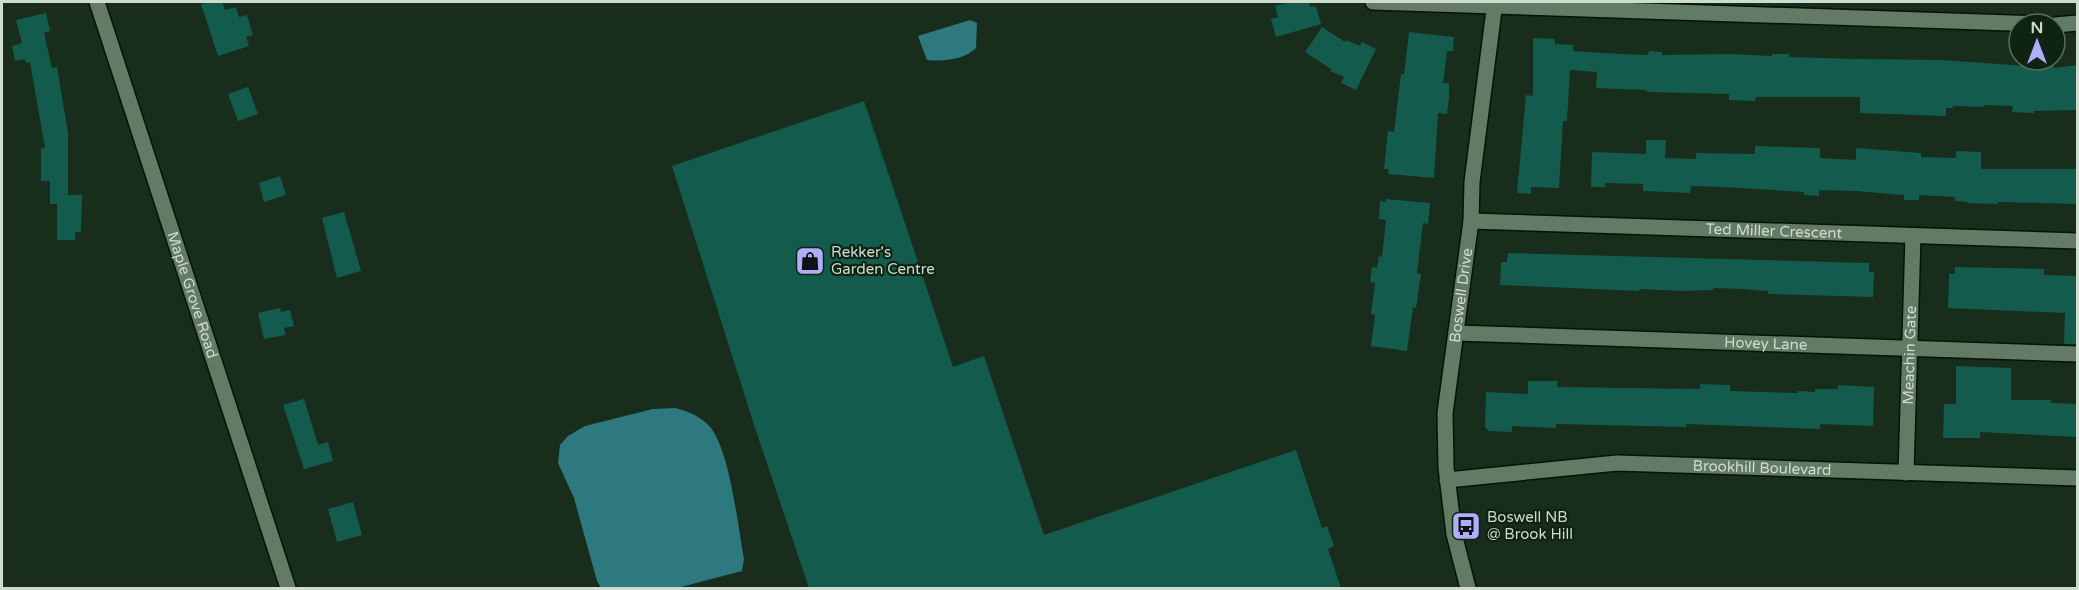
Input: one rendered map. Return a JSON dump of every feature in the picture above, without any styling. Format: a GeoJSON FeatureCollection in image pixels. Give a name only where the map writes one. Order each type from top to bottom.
{"type":"FeatureCollection","features":[{"type":"Feature","properties":{"kind":"street","name":"Maple Grove Road"},"geometry":{"type":"LineString","coordinates":[[97,2],[288,588]]}},
{"type":"Feature","properties":{"kind":"street"},"geometry":{"type":"LineString","coordinates":[[1373,2],[1495,4],[2007,23]]}},
{"type":"Feature","properties":{"kind":"street","name":"Boswell Drive"},"geometry":{"type":"LineString","coordinates":[[1468,588],[1454,534],[1448,480],[1445,412],[1472,221],[1472,182],[1495,4]]}},
{"type":"Feature","properties":{"kind":"street","name":"Ted Miller Crescent"},"geometry":{"type":"LineString","coordinates":[[1472,221],[2078,241]]}},
{"type":"Feature","properties":{"kind":"street","name":"Meachin Gate"},"geometry":{"type":"LineString","coordinates":[[1906,472],[1913,236]]}},
{"type":"Feature","properties":{"kind":"street","name":"Hovey Lane"},"geometry":{"type":"LineString","coordinates":[[1456,333],[2078,354]]}},
{"type":"Feature","properties":{"kind":"street","name":"Brookhill Boulevard"},"geometry":{"type":"LineString","coordinates":[[1448,480],[1617,463],[2078,478]]}},
{"type":"Feature","properties":{"kind":"water"},"geometry":{"type":"Polygon","coordinates":[[[970,20],[977,23],[976,48],[972,52],[953,59],[927,60],[918,36],[970,20]]]}},
{"type":"Feature","properties":{"kind":"water"},"geometry":{"type":"Polygon","coordinates":[[[675,408],[699,418],[711,428],[718,439],[736,510],[744,559],[742,571],[677,588],[601,588],[597,581],[574,498],[558,463],[560,445],[568,436],[585,426],[653,409],[675,408]]]}},
{"type":"Feature","properties":{"kind":"building"},"geometry":{"type":"Polygon","coordinates":[[[222,2],[225,10],[236,7],[239,17],[247,15],[253,35],[246,37],[249,46],[218,56],[201,4],[222,2]]]}},
{"type":"Feature","properties":{"kind":"building"},"geometry":{"type":"Polygon","coordinates":[[[1291,2],[1309,2],[1310,7],[1316,6],[1321,24],[1276,37],[1271,19],[1278,17],[1275,6],[1291,2]]]}},
{"type":"Feature","properties":{"kind":"building"},"geometry":{"type":"Polygon","coordinates":[[[46,13],[50,31],[44,33],[52,68],[57,67],[68,133],[68,195],[82,195],[81,232],[75,232],[75,240],[57,240],[57,204],[50,204],[50,181],[41,181],[41,148],[45,148],[30,62],[26,63],[25,59],[15,61],[12,46],[22,43],[16,20],[46,13]]]}},
{"type":"Feature","properties":{"kind":"building"},"geometry":{"type":"Polygon","coordinates":[[[1322,27],[1345,42],[1346,40],[1360,46],[1362,42],[1376,49],[1356,90],[1341,83],[1344,77],[1330,71],[1331,69],[1305,52],[1322,27]]]}},
{"type":"Feature","properties":{"kind":"building"},"geometry":{"type":"Polygon","coordinates":[[[1409,32],[1454,37],[1453,51],[1447,51],[1443,83],[1449,83],[1447,114],[1438,113],[1434,178],[1388,174],[1389,169],[1384,169],[1388,131],[1394,132],[1409,32]]]}},
{"type":"Feature","properties":{"kind":"building"},"geometry":{"type":"Polygon","coordinates":[[[1533,38],[1555,39],[1555,44],[1574,45],[1573,51],[1620,54],[1648,55],[1649,51],[1662,52],[1662,55],[1772,56],[1772,54],[1789,54],[1789,57],[1941,60],[2007,65],[2007,72],[2067,72],[2067,66],[2078,65],[2078,110],[2034,111],[2034,113],[2012,112],[2013,106],[1953,106],[1953,108],[1946,108],[1946,116],[1860,113],[1860,97],[1756,97],[1755,101],[1729,100],[1729,94],[1596,88],[1597,72],[1570,70],[1567,121],[1563,121],[1559,188],[1531,187],[1531,194],[1517,193],[1526,95],[1533,96],[1533,38]]]}},
{"type":"Feature","properties":{"kind":"building"},"geometry":{"type":"Polygon","coordinates":[[[248,87],[258,114],[238,121],[228,94],[248,87]]]}},
{"type":"Feature","properties":{"kind":"building","name":"Rekker's Garden Centre"},"geometry":{"type":"Polygon","coordinates":[[[864,101],[953,367],[984,356],[1044,535],[1296,450],[1322,528],[1327,526],[1334,546],[1328,549],[1341,588],[809,588],[755,428],[672,166],[864,101]]]}},
{"type":"Feature","properties":{"kind":"building"},"geometry":{"type":"Polygon","coordinates":[[[1646,140],[1666,140],[1665,158],[1696,159],[1696,153],[1755,154],[1755,146],[1820,148],[1820,158],[1856,160],[1856,148],[1921,153],[1921,157],[1956,158],[1956,151],[1981,152],[1981,169],[2078,169],[2078,204],[1967,203],[1955,201],[1955,197],[1919,195],[1919,200],[1904,200],[1904,195],[1855,191],[1819,190],[1819,196],[1804,195],[1804,192],[1723,187],[1691,186],[1690,193],[1643,191],[1643,184],[1605,183],[1605,187],[1591,187],[1592,152],[1646,154],[1646,140]]]}},
{"type":"Feature","properties":{"kind":"building"},"geometry":{"type":"Polygon","coordinates":[[[280,176],[286,195],[264,202],[259,183],[280,176]]]}},
{"type":"Feature","properties":{"kind":"building"},"geometry":{"type":"Polygon","coordinates":[[[1386,199],[1430,203],[1428,224],[1423,223],[1417,273],[1421,274],[1416,308],[1413,307],[1407,351],[1371,346],[1375,315],[1371,314],[1375,283],[1370,282],[1372,267],[1377,268],[1379,256],[1382,257],[1386,220],[1379,219],[1380,201],[1386,202],[1386,199]]]}},
{"type":"Feature","properties":{"kind":"building"},"geometry":{"type":"Polygon","coordinates":[[[344,212],[361,271],[337,278],[322,218],[344,212]]]}},
{"type":"Feature","properties":{"kind":"building"},"geometry":{"type":"Polygon","coordinates":[[[1508,253],[1869,263],[1869,272],[1874,272],[1873,297],[1768,294],[1768,291],[1713,288],[1713,290],[1640,289],[1639,291],[1500,285],[1501,262],[1507,262],[1508,253]]]}},
{"type":"Feature","properties":{"kind":"building"},"geometry":{"type":"Polygon","coordinates":[[[1955,267],[2044,269],[2044,275],[2078,276],[2078,344],[2064,344],[2065,313],[1948,308],[1949,274],[1955,274],[1955,267]]]}},
{"type":"Feature","properties":{"kind":"building"},"geometry":{"type":"Polygon","coordinates":[[[280,308],[281,312],[290,310],[294,326],[284,328],[286,335],[264,339],[258,313],[280,308]]]}},
{"type":"Feature","properties":{"kind":"building"},"geometry":{"type":"Polygon","coordinates":[[[1956,366],[2011,368],[2011,400],[2051,400],[2051,403],[2078,404],[2078,437],[1980,432],[1980,438],[1943,438],[1944,404],[1956,404],[1956,366]]]}},
{"type":"Feature","properties":{"kind":"building"},"geometry":{"type":"Polygon","coordinates":[[[1528,381],[1558,381],[1557,387],[1700,389],[1700,384],[1730,385],[1730,391],[1798,393],[1798,391],[1815,392],[1815,389],[1838,389],[1838,385],[1874,387],[1873,426],[1820,424],[1820,429],[1686,424],[1686,427],[1556,424],[1556,428],[1512,426],[1512,432],[1489,431],[1485,427],[1486,392],[1528,394],[1528,381]]]}},
{"type":"Feature","properties":{"kind":"building"},"geometry":{"type":"Polygon","coordinates":[[[304,399],[318,445],[328,442],[333,461],[304,469],[283,405],[304,399]]]}},
{"type":"Feature","properties":{"kind":"building"},"geometry":{"type":"Polygon","coordinates":[[[353,502],[362,535],[337,542],[328,509],[353,502]]]}},
{"type":"Feature","properties":{"kind":"place","name":"Rekker's Garden Centre"},"geometry":{"type":"Point","coordinates":[810,261]}},
{"type":"Feature","properties":{"kind":"place","name":"Boswell NB @ Brook Hill"},"geometry":{"type":"Point","coordinates":[1466,526]}}]}
